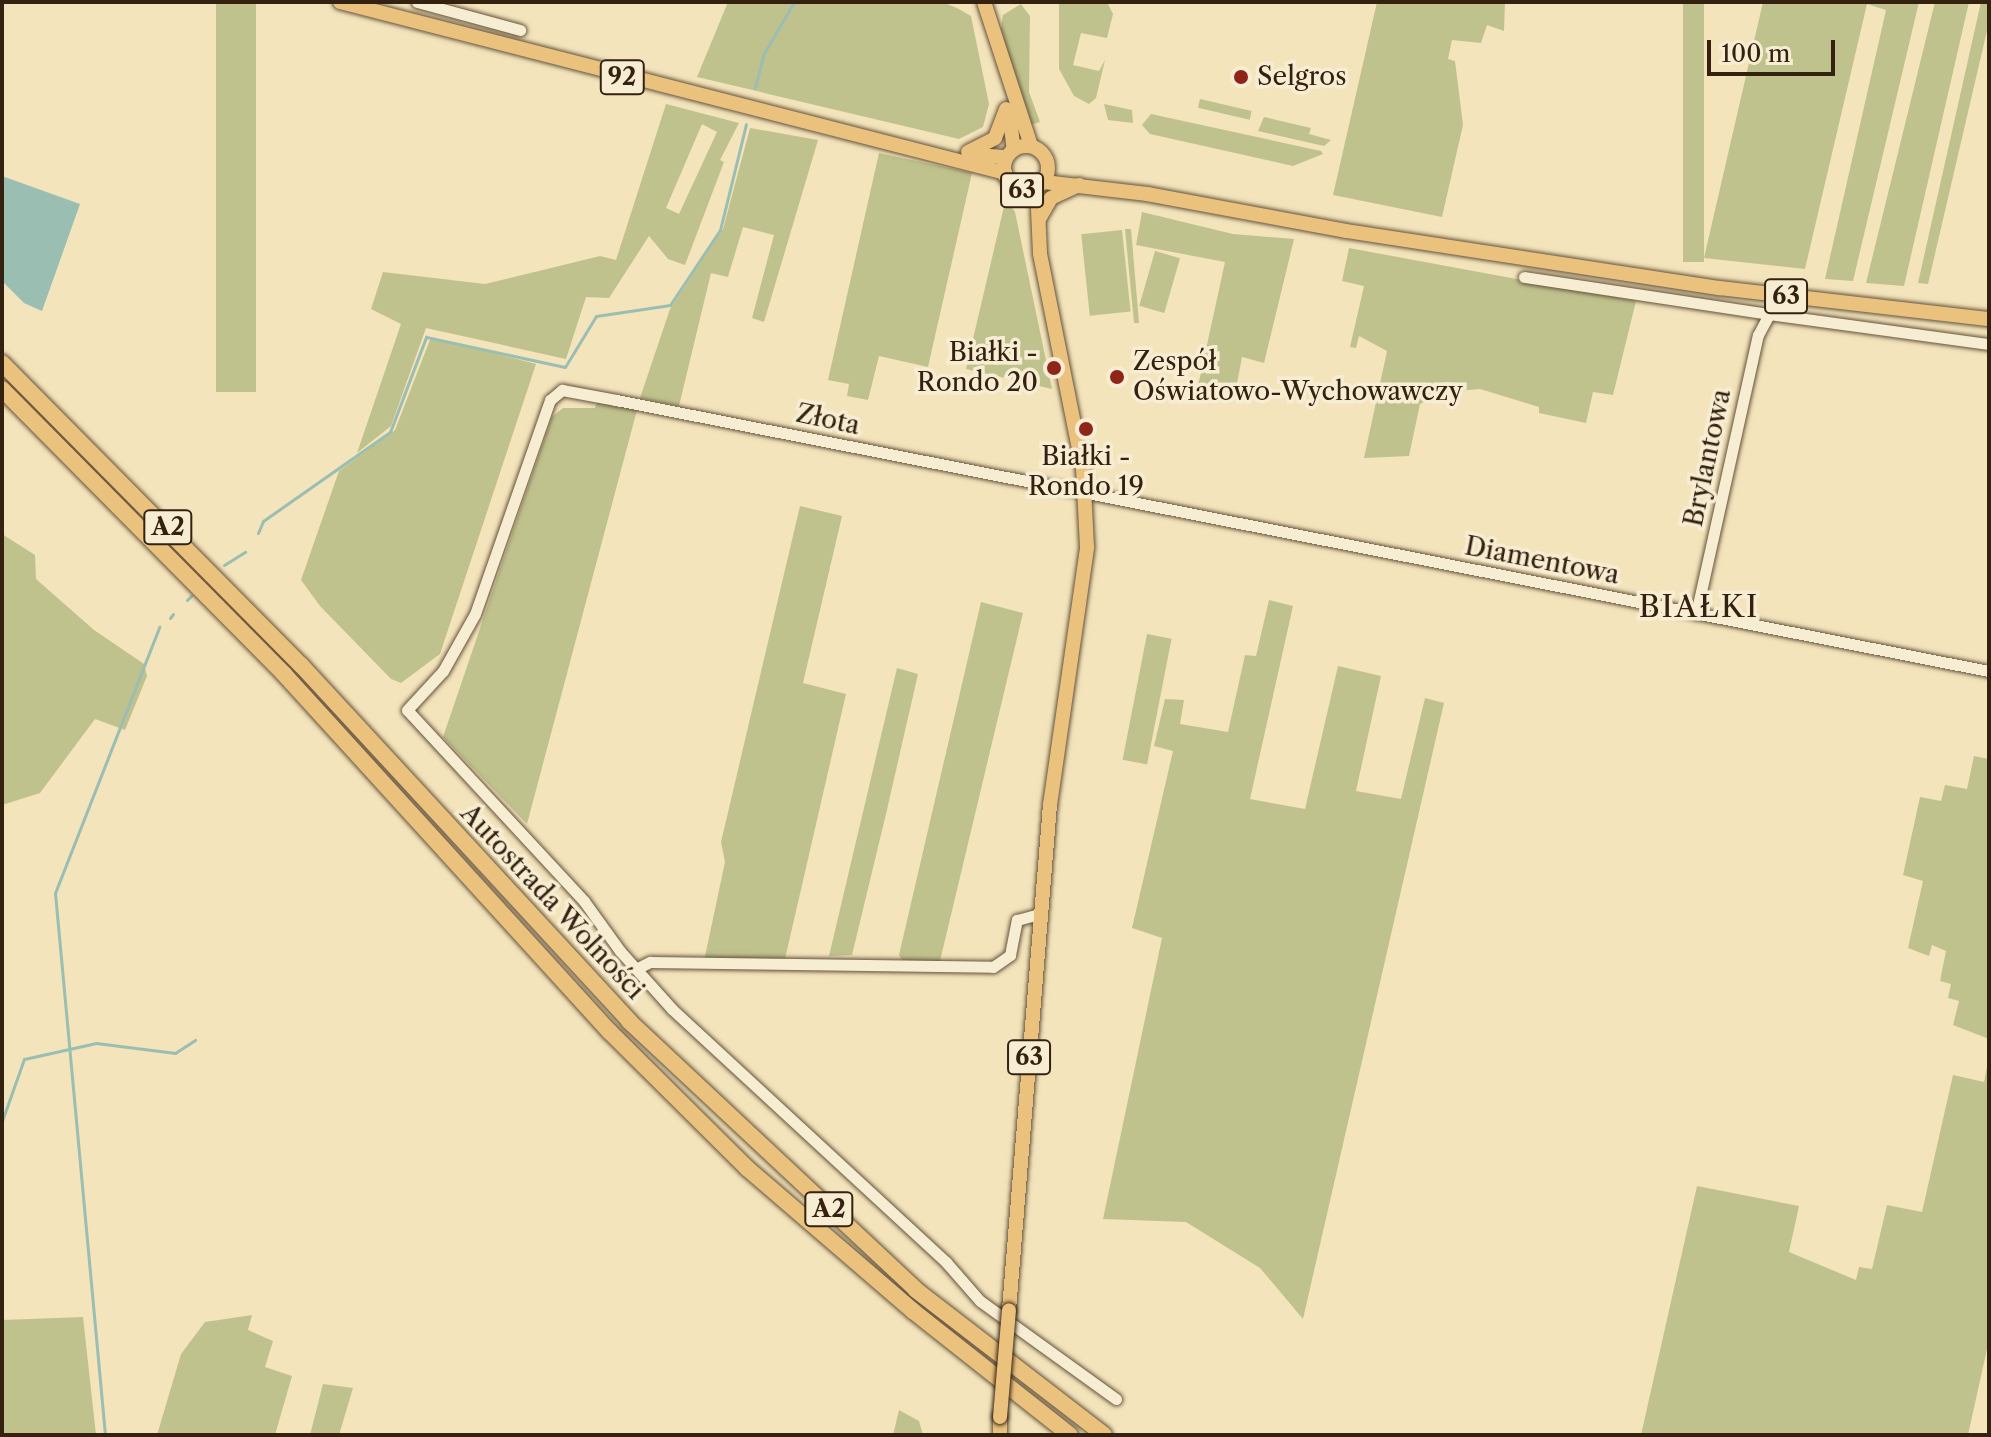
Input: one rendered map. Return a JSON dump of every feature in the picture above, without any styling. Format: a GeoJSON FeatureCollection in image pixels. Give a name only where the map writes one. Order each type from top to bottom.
{"type":"FeatureCollection","features":[{"type":"Feature","properties":{"kind":"highway","name":"Autostrada Wolności"},"geometry":{"type":"LineString","coordinates":[[2,363],[301,665],[629,1021],[916,1290],[1104,1435]]}},
{"type":"Feature","properties":{"kind":"highway","name":"Autostrada Wolności"},"geometry":{"type":"LineString","coordinates":[[2,389],[294,684],[610,1032],[748,1169],[913,1311],[1070,1435]]}},
{"type":"Feature","properties":{"kind":"main road","name":"92"},"geometry":{"type":"LineString","coordinates":[[340,2],[756,110],[1008,160]]}},
{"type":"Feature","properties":{"kind":"main road"},"geometry":{"type":"LineString","coordinates":[[984,2],[1007,104],[1008,160]]}},
{"type":"Feature","properties":{"kind":"main road"},"geometry":{"type":"LineString","coordinates":[[1001,67],[1031,146]]}},
{"type":"Feature","properties":{"kind":"main road"},"geometry":{"type":"LineString","coordinates":[[965,153],[995,138],[1007,104]]}},
{"type":"Feature","properties":{"kind":"main road","name":"92"},"geometry":{"type":"LineString","coordinates":[[756,110],[1008,160]]}},
{"type":"Feature","properties":{"kind":"main road","name":"63"},"geometry":{"type":"LineString","coordinates":[[1000,1435],[1050,805],[1084,579],[1086,493],[1040,253],[1037,223],[1040,185],[1048,165],[1044,154],[1031,146],[1008,160],[1040,253]]}},
{"type":"Feature","properties":{"kind":"main road","name":"63"},"geometry":{"type":"LineString","coordinates":[[1048,165],[1147,194]]}},
{"type":"Feature","properties":{"kind":"main road","name":"63"},"geometry":{"type":"LineString","coordinates":[[1018,189],[1040,185],[1080,185],[1147,194],[1346,231],[1720,288],[1989,319]]}},
{"type":"Feature","properties":{"kind":"main road"},"geometry":{"type":"LineString","coordinates":[[1037,223],[1051,198],[1080,185]]}},
{"type":"Feature","properties":{"kind":"street"},"geometry":{"type":"LineString","coordinates":[[417,2],[520,30]]}},
{"type":"Feature","properties":{"kind":"street"},"geometry":{"type":"LineString","coordinates":[[1524,277],[1989,344]]}},
{"type":"Feature","properties":{"kind":"street","name":"Brylantowa"},"geometry":{"type":"LineString","coordinates":[[1696,614],[1758,335],[1769,314]]}},
{"type":"Feature","properties":{"kind":"street","name":"Złota"},"geometry":{"type":"LineString","coordinates":[[636,969],[584,901],[407,710],[443,671],[475,614],[542,414],[562,390],[1086,493]]}},
{"type":"Feature","properties":{"kind":"street","name":"Diamentowa"},"geometry":{"type":"LineString","coordinates":[[1086,493],[1989,671]]}},
{"type":"Feature","properties":{"kind":"street"},"geometry":{"type":"LineString","coordinates":[[1040,914],[1017,920],[1007,959],[993,967],[650,962],[636,969],[791,1123],[946,1262],[980,1301],[1116,1399]]}},
{"type":"Feature","properties":{"kind":"green space"},"geometry":{"type":"Polygon","coordinates":[[[216,2],[256,2],[256,392],[216,392],[216,2]]]}},
{"type":"Feature","properties":{"kind":"green space"},"geometry":{"type":"Polygon","coordinates":[[[728,2],[942,2],[957,8],[971,16],[989,104],[983,127],[959,139],[697,77],[728,2]]]}},
{"type":"Feature","properties":{"kind":"green space"},"geometry":{"type":"Polygon","coordinates":[[[1059,2],[1107,2],[1113,14],[1107,38],[1081,33],[1073,65],[1099,71],[1105,60],[1096,98],[1089,104],[1074,96],[1059,69],[1059,2]]]}},
{"type":"Feature","properties":{"kind":"green space"},"geometry":{"type":"Polygon","coordinates":[[[1377,2],[1505,2],[1504,31],[1487,25],[1481,43],[1452,40],[1448,59],[1455,61],[1463,125],[1442,217],[1333,195],[1377,2]]]}},
{"type":"Feature","properties":{"kind":"green space"},"geometry":{"type":"Polygon","coordinates":[[[1683,2],[1704,2],[1704,262],[1683,262],[1683,2]]]}},
{"type":"Feature","properties":{"kind":"green space"},"geometry":{"type":"Polygon","coordinates":[[[1763,2],[1919,2],[1853,281],[1825,279],[1886,10],[1867,4],[1805,269],[1704,258],[1763,2]]]}},
{"type":"Feature","properties":{"kind":"green space"},"geometry":{"type":"Polygon","coordinates":[[[1935,2],[1969,2],[1904,286],[1866,283],[1935,2]]]}},
{"type":"Feature","properties":{"kind":"green space"},"geometry":{"type":"Polygon","coordinates":[[[1981,2],[1989,2],[1989,22],[1928,284],[1918,283],[1981,2]]]}},
{"type":"Feature","properties":{"kind":"green space"},"geometry":{"type":"Polygon","coordinates":[[[1021,4],[1030,16],[1029,92],[1040,122],[1027,126],[1001,29],[1003,15],[1021,4]]]}},
{"type":"Feature","properties":{"kind":"green space"},"geometry":{"type":"Polygon","coordinates":[[[1200,99],[1252,111],[1250,120],[1198,108],[1200,99]]]}},
{"type":"Feature","properties":{"kind":"green space"},"geometry":{"type":"Polygon","coordinates":[[[666,104],[739,123],[720,160],[724,162],[685,265],[668,259],[649,236],[609,298],[586,297],[566,359],[426,328],[391,426],[357,453],[401,324],[371,309],[383,272],[485,284],[600,256],[616,260],[666,104]],[[702,124],[666,208],[679,214],[717,132],[702,124]]]}},
{"type":"Feature","properties":{"kind":"green space"},"geometry":{"type":"Polygon","coordinates":[[[1104,104],[1132,110],[1133,123],[1108,120],[1104,104]]]}},
{"type":"Feature","properties":{"kind":"green space"},"geometry":{"type":"Polygon","coordinates":[[[1151,114],[1321,151],[1323,154],[1293,166],[1150,134],[1142,125],[1151,114]]]}},
{"type":"Feature","properties":{"kind":"green space"},"geometry":{"type":"Polygon","coordinates":[[[1264,117],[1311,128],[1309,134],[1331,140],[1324,146],[1258,131],[1264,117]]]}},
{"type":"Feature","properties":{"kind":"green space"},"geometry":{"type":"Polygon","coordinates":[[[750,128],[818,140],[764,322],[752,318],[774,235],[743,227],[728,277],[711,273],[679,406],[640,398],[670,309],[723,229],[750,128]]]}},
{"type":"Feature","properties":{"kind":"green space"},"geometry":{"type":"Polygon","coordinates":[[[879,153],[972,173],[928,367],[879,356],[868,400],[847,396],[849,384],[828,380],[879,153]]]}},
{"type":"Feature","properties":{"kind":"green space"},"geometry":{"type":"Polygon","coordinates":[[[1006,198],[1015,212],[1052,389],[966,369],[1006,198]]]}},
{"type":"Feature","properties":{"kind":"green space"},"geometry":{"type":"Polygon","coordinates":[[[1142,212],[1233,234],[1294,239],[1264,363],[1242,357],[1235,394],[1198,386],[1225,262],[1136,245],[1142,212]]]}},
{"type":"Feature","properties":{"kind":"green space"},"geometry":{"type":"Polygon","coordinates":[[[1125,229],[1131,229],[1139,323],[1134,323],[1125,229]]]}},
{"type":"Feature","properties":{"kind":"green space"},"geometry":{"type":"Polygon","coordinates":[[[1122,230],[1131,312],[1090,316],[1081,234],[1122,230]]]}},
{"type":"Feature","properties":{"kind":"green space"},"geometry":{"type":"Polygon","coordinates":[[[1349,248],[1636,301],[1613,395],[1593,392],[1586,423],[1539,413],[1539,407],[1480,389],[1443,392],[1420,404],[1409,456],[1364,458],[1387,351],[1359,336],[1356,348],[1350,347],[1364,286],[1342,281],[1349,248]]]}},
{"type":"Feature","properties":{"kind":"green space"},"geometry":{"type":"Polygon","coordinates":[[[1155,251],[1180,258],[1164,313],[1139,306],[1155,251]]]}},
{"type":"Feature","properties":{"kind":"green space"},"geometry":{"type":"Polygon","coordinates":[[[431,337],[536,364],[440,654],[401,683],[391,679],[320,606],[301,580],[339,471],[395,430],[431,337]]]}},
{"type":"Feature","properties":{"kind":"green space"},"geometry":{"type":"Polygon","coordinates":[[[597,402],[637,410],[527,824],[443,737],[552,417],[563,408],[595,408],[597,402]]]}},
{"type":"Feature","properties":{"kind":"green space"},"geometry":{"type":"Polygon","coordinates":[[[800,506],[842,516],[803,683],[846,694],[785,959],[704,961],[725,862],[721,842],[800,506]]]}},
{"type":"Feature","properties":{"kind":"green space"},"geometry":{"type":"Polygon","coordinates":[[[2,534],[35,555],[36,579],[94,630],[144,664],[147,676],[125,730],[95,719],[40,793],[2,805],[2,534]]]}},
{"type":"Feature","properties":{"kind":"green space"},"geometry":{"type":"Polygon","coordinates":[[[1269,600],[1293,606],[1250,799],[1305,809],[1338,666],[1381,676],[1356,791],[1401,799],[1425,698],[1444,703],[1303,1319],[1260,1268],[1186,1222],[1103,1219],[1162,938],[1132,928],[1173,751],[1154,746],[1165,699],[1184,700],[1180,724],[1228,732],[1245,655],[1256,656],[1269,600]]]}},
{"type":"Feature","properties":{"kind":"green space"},"geometry":{"type":"Polygon","coordinates":[[[981,602],[1023,613],[940,961],[903,961],[899,955],[981,602]]]}},
{"type":"Feature","properties":{"kind":"green space"},"geometry":{"type":"Polygon","coordinates":[[[1147,634],[1172,639],[1147,764],[1123,760],[1147,634]]]}},
{"type":"Feature","properties":{"kind":"green space"},"geometry":{"type":"Polygon","coordinates":[[[897,668],[918,674],[886,814],[852,955],[829,956],[897,668]]]}},
{"type":"Feature","properties":{"kind":"green space"},"geometry":{"type":"Polygon","coordinates":[[[1974,756],[1989,759],[1989,1039],[1953,1025],[1959,1001],[1948,998],[1951,984],[1940,981],[1946,951],[1932,945],[1929,956],[1908,948],[1923,881],[1903,875],[1920,797],[1941,801],[1945,785],[1967,789],[1974,756]]]}},
{"type":"Feature","properties":{"kind":"green space"},"geometry":{"type":"Polygon","coordinates":[[[1989,1057],[1989,1340],[1968,1435],[1641,1435],[1697,1186],[1799,1206],[1789,1252],[1856,1280],[1859,1267],[1872,1269],[1887,1205],[1922,1212],[1953,1075],[1984,1082],[1989,1057]]]}},
{"type":"Feature","properties":{"kind":"green space"},"geometry":{"type":"Polygon","coordinates":[[[252,1315],[248,1330],[273,1341],[265,1367],[292,1376],[275,1435],[157,1435],[181,1354],[205,1322],[252,1315]]]}},
{"type":"Feature","properties":{"kind":"green space"},"geometry":{"type":"Polygon","coordinates":[[[83,1317],[96,1435],[2,1435],[2,1320],[83,1317]]]}},
{"type":"Feature","properties":{"kind":"green space"},"geometry":{"type":"Polygon","coordinates":[[[323,1384],[353,1388],[339,1435],[310,1435],[323,1384]]]}},
{"type":"Feature","properties":{"kind":"green space"},"geometry":{"type":"Polygon","coordinates":[[[899,1410],[919,1421],[923,1435],[893,1435],[899,1410]]]}},
{"type":"Feature","properties":{"kind":"water"},"geometry":{"type":"Polygon","coordinates":[[[2,176],[80,204],[42,311],[24,303],[2,281],[2,176]]]}},
{"type":"Feature","properties":{"kind":"waterway"},"geometry":{"type":"LineString","coordinates":[[755,88],[764,53],[794,2]]}},
{"type":"Feature","properties":{"kind":"waterway"},"geometry":{"type":"LineString","coordinates":[[258,533],[263,521],[390,432],[426,337],[565,367],[596,316],[670,305],[720,230],[746,124]]}},
{"type":"Feature","properties":{"kind":"waterway"},"geometry":{"type":"LineString","coordinates":[[224,565],[245,552]]}},
{"type":"Feature","properties":{"kind":"waterway"},"geometry":{"type":"LineString","coordinates":[[187,600],[191,596]]}},
{"type":"Feature","properties":{"kind":"waterway"},"geometry":{"type":"LineString","coordinates":[[170,618],[173,614]]}},
{"type":"Feature","properties":{"kind":"waterway"},"geometry":{"type":"LineString","coordinates":[[105,1435],[55,893],[159,627]]}},
{"type":"Feature","properties":{"kind":"waterway"},"geometry":{"type":"LineString","coordinates":[[2,1121],[24,1059],[96,1043],[175,1053],[195,1040]]}},
{"type":"Feature","properties":{"kind":"place","name":"Selgros"},"geometry":{"type":"Point","coordinates":[1241,77]}},
{"type":"Feature","properties":{"kind":"place","name":"Białki - Rondo 20"},"geometry":{"type":"Point","coordinates":[1054,368]}},
{"type":"Feature","properties":{"kind":"place","name":"Zespół Oświatowo-Wychowawczy"},"geometry":{"type":"Point","coordinates":[1117,377]}},
{"type":"Feature","properties":{"kind":"place","name":"Białki - Rondo 19"},"geometry":{"type":"Point","coordinates":[1086,429]}},
{"type":"Feature","properties":{"kind":"district","name":"BIAŁKI"},"geometry":{"type":"Point","coordinates":[1699,607]}}]}
